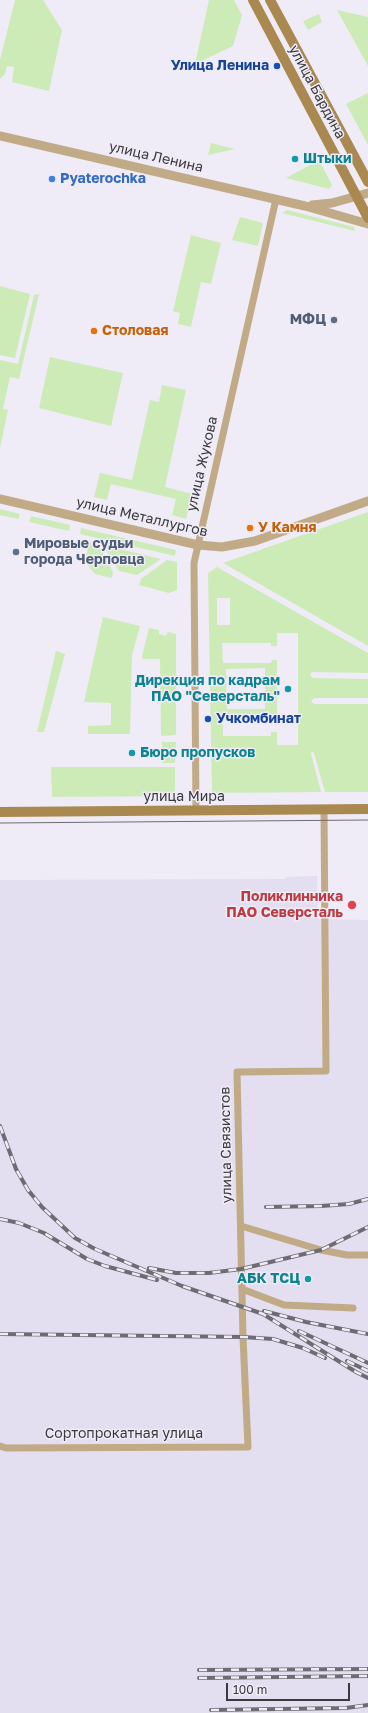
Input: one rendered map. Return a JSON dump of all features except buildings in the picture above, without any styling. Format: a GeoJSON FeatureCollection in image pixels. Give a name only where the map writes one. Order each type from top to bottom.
{"type":"FeatureCollection","features":[{"type":"Feature","properties":{"kind":"main road","name":"улица Бардина"},"geometry":{"type":"LineString","coordinates":[[253,0],[368,218]]}},
{"type":"Feature","properties":{"kind":"main road","name":"улица Бардина"},"geometry":{"type":"LineString","coordinates":[[270,0],[368,182]]}},
{"type":"Feature","properties":{"kind":"main road","name":"улица Мира"},"geometry":{"type":"LineString","coordinates":[[0,812],[368,809]]}},
{"type":"Feature","properties":{"kind":"street","name":"улица Ленина"},"geometry":{"type":"LineString","coordinates":[[0,136],[276,199],[368,224]]}},
{"type":"Feature","properties":{"kind":"street","name":"улица Ленина"},"geometry":{"type":"LineString","coordinates":[[305,206],[332,204],[368,193]]}},
{"type":"Feature","properties":{"kind":"street","name":"улица Жукова"},"geometry":{"type":"LineString","coordinates":[[196,811],[193,618],[194,563],[276,199]]}},
{"type":"Feature","properties":{"kind":"street","name":"улица Металлургов"},"geometry":{"type":"LineString","coordinates":[[0,499],[198,545],[222,547],[255,541],[368,501]]}},
{"type":"Feature","properties":{"kind":"street","name":"улица Связистов"},"geometry":{"type":"LineString","coordinates":[[248,1448],[240,1226],[237,1072],[326,1071],[324,809]]}},
{"type":"Feature","properties":{"kind":"street"},"geometry":{"type":"LineString","coordinates":[[240,1226],[321,1250],[347,1255],[368,1255]]}},
{"type":"Feature","properties":{"kind":"street"},"geometry":{"type":"LineString","coordinates":[[242,1289],[284,1305],[353,1308]]}},
{"type":"Feature","properties":{"kind":"street","name":"Сортопрокатная улица"},"geometry":{"type":"LineString","coordinates":[[0,1446],[6,1448],[248,1448]]}},
{"type":"Feature","properties":{"kind":"shaded area"},"geometry":{"type":"Polygon","coordinates":[[[317,876],[318,919],[368,920],[368,1713],[0,1713],[0,880],[286,879],[286,877],[317,876]]]}},
{"type":"Feature","properties":{"kind":"green space"},"geometry":{"type":"Polygon","coordinates":[[[15,0],[43,0],[62,30],[49,91],[12,82],[14,67],[7,66],[5,74],[0,79],[0,60],[15,0]]]}},
{"type":"Feature","properties":{"kind":"green space"},"geometry":{"type":"Polygon","coordinates":[[[209,0],[234,0],[242,15],[233,46],[195,64],[209,0]]]}},
{"type":"Feature","properties":{"kind":"green space"},"geometry":{"type":"Polygon","coordinates":[[[337,10],[368,17],[368,66],[337,10]]]}},
{"type":"Feature","properties":{"kind":"green space"},"geometry":{"type":"Polygon","coordinates":[[[319,14],[322,22],[308,30],[303,21],[319,14]]]}},
{"type":"Feature","properties":{"kind":"green space"},"geometry":{"type":"Polygon","coordinates":[[[368,93],[368,145],[346,104],[368,93]]]}},
{"type":"Feature","properties":{"kind":"green space"},"geometry":{"type":"Polygon","coordinates":[[[211,143],[235,149],[208,155],[211,143]]]}},
{"type":"Feature","properties":{"kind":"green space"},"geometry":{"type":"Polygon","coordinates":[[[319,160],[332,185],[329,189],[286,178],[319,160]]]}},
{"type":"Feature","properties":{"kind":"green space"},"geometry":{"type":"Polygon","coordinates":[[[287,210],[354,227],[355,231],[282,213],[287,210]]]}},
{"type":"Feature","properties":{"kind":"green space"},"geometry":{"type":"Polygon","coordinates":[[[240,217],[263,223],[258,246],[232,240],[240,217]]]}},
{"type":"Feature","properties":{"kind":"green space"},"geometry":{"type":"Polygon","coordinates":[[[191,235],[221,243],[211,284],[201,282],[191,327],[178,324],[180,313],[173,311],[191,235]]]}},
{"type":"Feature","properties":{"kind":"green space"},"geometry":{"type":"Polygon","coordinates":[[[0,286],[30,294],[15,358],[0,355],[0,286]]]}},
{"type":"Feature","properties":{"kind":"green space"},"geometry":{"type":"Polygon","coordinates":[[[39,294],[19,379],[10,377],[3,409],[8,410],[0,448],[0,360],[18,364],[34,295],[39,294]]]}},
{"type":"Feature","properties":{"kind":"green space"},"geometry":{"type":"Polygon","coordinates":[[[50,357],[123,373],[111,426],[39,408],[50,357]]]}},
{"type":"Feature","properties":{"kind":"green space"},"geometry":{"type":"Polygon","coordinates":[[[162,385],[186,390],[165,487],[192,494],[186,519],[172,515],[176,499],[111,484],[107,500],[94,497],[100,473],[132,480],[150,400],[159,402],[162,385]]]}},
{"type":"Feature","properties":{"kind":"green space"},"geometry":{"type":"Polygon","coordinates":[[[0,509],[20,514],[18,519],[0,515],[0,509]]]}},
{"type":"Feature","properties":{"kind":"green space"},"geometry":{"type":"Polygon","coordinates":[[[368,512],[368,646],[223,563],[368,512]]]}},
{"type":"Feature","properties":{"kind":"green space"},"geometry":{"type":"Polygon","coordinates":[[[31,516],[70,525],[69,531],[29,522],[31,516]]]}},
{"type":"Feature","properties":{"kind":"green space"},"geometry":{"type":"Polygon","coordinates":[[[81,528],[176,550],[175,556],[80,534],[81,528]]]}},
{"type":"Feature","properties":{"kind":"green space"},"geometry":{"type":"Polygon","coordinates":[[[83,541],[98,544],[113,572],[112,578],[95,574],[85,562],[88,547],[83,541]]]}},
{"type":"Feature","properties":{"kind":"green space"},"geometry":{"type":"Polygon","coordinates":[[[103,545],[161,559],[137,575],[119,571],[103,545]]]}},
{"type":"Feature","properties":{"kind":"green space"},"geometry":{"type":"Polygon","coordinates":[[[167,560],[177,562],[177,590],[169,593],[139,585],[141,579],[167,560]]]}},
{"type":"Feature","properties":{"kind":"green space"},"geometry":{"type":"Polygon","coordinates":[[[217,567],[368,653],[368,673],[312,672],[310,675],[313,678],[368,679],[368,698],[314,698],[311,701],[314,704],[368,704],[368,792],[325,792],[314,753],[312,752],[311,754],[321,792],[212,793],[208,573],[217,567]],[[217,598],[217,625],[230,625],[230,598],[217,598]],[[277,633],[277,646],[271,646],[271,643],[222,643],[223,663],[271,663],[272,660],[277,660],[277,718],[271,718],[271,715],[223,715],[223,736],[271,736],[271,732],[277,732],[277,745],[298,745],[298,633],[277,633]],[[265,668],[226,669],[227,709],[265,709],[265,668]]]}},
{"type":"Feature","properties":{"kind":"green space"},"geometry":{"type":"Polygon","coordinates":[[[103,617],[140,626],[132,655],[130,734],[88,734],[88,726],[111,725],[111,703],[84,702],[103,617]]]}},
{"type":"Feature","properties":{"kind":"green space"},"geometry":{"type":"Polygon","coordinates":[[[149,628],[159,630],[159,634],[166,636],[168,632],[176,634],[176,735],[161,736],[160,659],[143,659],[142,656],[149,628]]]}},
{"type":"Feature","properties":{"kind":"green space"},"geometry":{"type":"Polygon","coordinates":[[[56,651],[65,654],[44,732],[37,732],[56,651]]]}},
{"type":"Feature","properties":{"kind":"green space"},"geometry":{"type":"Polygon","coordinates":[[[162,742],[176,742],[175,763],[162,763],[162,742]]]}},
{"type":"Feature","properties":{"kind":"green space"},"geometry":{"type":"Polygon","coordinates":[[[51,767],[175,767],[175,796],[52,797],[51,767]]]}},
{"type":"Feature","properties":{"kind":"tram line"},"geometry":{"type":"LineString","coordinates":[[0,823],[368,820]]}},
{"type":"Feature","properties":{"kind":"railway"},"geometry":{"type":"LineString","coordinates":[[0,1126],[16,1169],[28,1190],[42,1207],[75,1238],[95,1249],[182,1286],[263,1314],[368,1378]]}},
{"type":"Feature","properties":{"kind":"railway"},"geometry":{"type":"LineString","coordinates":[[266,1207],[349,1204],[368,1199]]}},
{"type":"Feature","properties":{"kind":"railway"},"geometry":{"type":"LineString","coordinates":[[0,1219],[19,1223],[44,1233],[87,1259],[105,1266],[157,1280]]}},
{"type":"Feature","properties":{"kind":"railway"},"geometry":{"type":"LineString","coordinates":[[149,1268],[176,1273],[209,1273],[241,1269],[321,1250],[368,1227]]}},
{"type":"Feature","properties":{"kind":"railway"},"geometry":{"type":"LineString","coordinates":[[264,1311],[306,1322],[368,1334]]}},
{"type":"Feature","properties":{"kind":"railway"},"geometry":{"type":"LineString","coordinates":[[299,1331],[368,1363]]}},
{"type":"Feature","properties":{"kind":"railway"},"geometry":{"type":"LineString","coordinates":[[0,1334],[243,1337],[273,1339],[303,1348],[325,1358]]}},
{"type":"Feature","properties":{"kind":"railway"},"geometry":{"type":"LineString","coordinates":[[347,1361],[368,1371]]}},
{"type":"Feature","properties":{"kind":"railway"},"geometry":{"type":"LineString","coordinates":[[199,1670],[368,1669]]}},
{"type":"Feature","properties":{"kind":"railway"},"geometry":{"type":"LineString","coordinates":[[199,1678],[368,1676]]}},
{"type":"Feature","properties":{"kind":"railway"},"geometry":{"type":"LineString","coordinates":[[211,1710],[346,1708],[368,1705]]}},
{"type":"Feature","properties":{"kind":"place","name":"Улица Ленина"},"geometry":{"type":"Point","coordinates":[277,66]}},
{"type":"Feature","properties":{"kind":"place","name":"Штыки"},"geometry":{"type":"Point","coordinates":[295,159]}},
{"type":"Feature","properties":{"kind":"place","name":"Pyaterochka"},"geometry":{"type":"Point","coordinates":[52,179]}},
{"type":"Feature","properties":{"kind":"place","name":"МФЦ"},"geometry":{"type":"Point","coordinates":[334,320]}},
{"type":"Feature","properties":{"kind":"place","name":"Столовая"},"geometry":{"type":"Point","coordinates":[94,331]}},
{"type":"Feature","properties":{"kind":"place","name":"У Камня"},"geometry":{"type":"Point","coordinates":[250,528]}},
{"type":"Feature","properties":{"kind":"place","name":"Мировые судьи города Черповца"},"geometry":{"type":"Point","coordinates":[16,552]}},
{"type":"Feature","properties":{"kind":"place","name":"Дирекция по кадрам ПАО \"Северсталь\""},"geometry":{"type":"Point","coordinates":[288,689]}},
{"type":"Feature","properties":{"kind":"place","name":"Учкомбинат"},"geometry":{"type":"Point","coordinates":[208,719]}},
{"type":"Feature","properties":{"kind":"place","name":"Бюро пропусков"},"geometry":{"type":"Point","coordinates":[132,753]}},
{"type":"Feature","properties":{"kind":"place","name":"Поликлинника ПАО Северсталь"},"geometry":{"type":"Point","coordinates":[352,905]}},
{"type":"Feature","properties":{"kind":"place","name":"АБК ТСЦ"},"geometry":{"type":"Point","coordinates":[308,1279]}}]}
